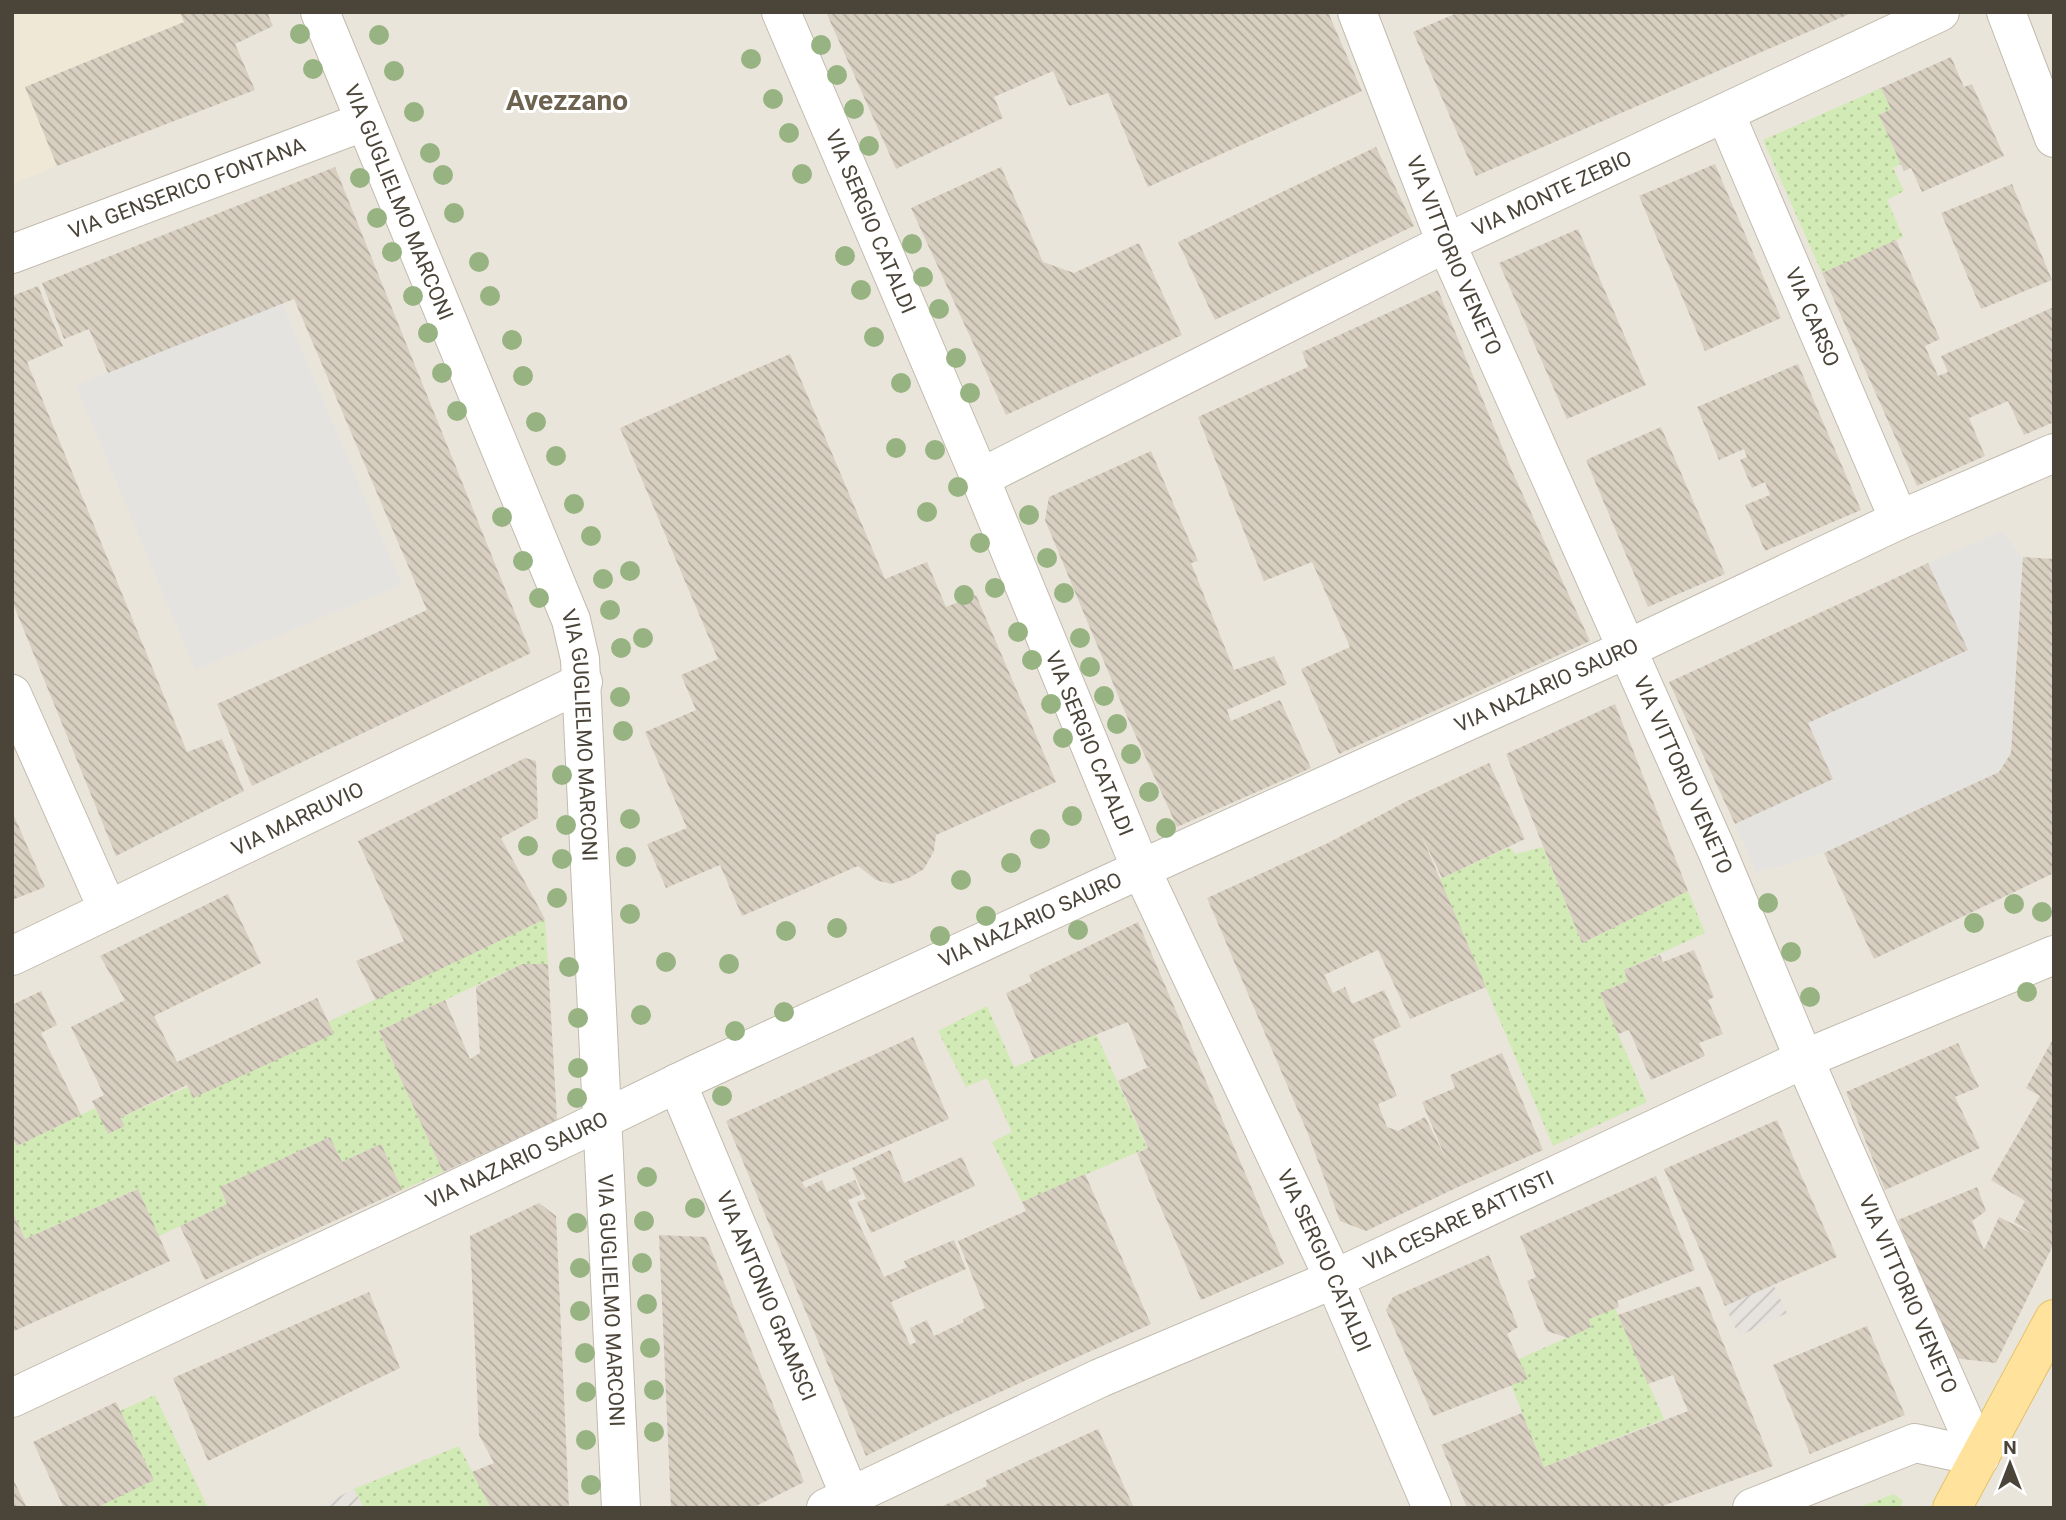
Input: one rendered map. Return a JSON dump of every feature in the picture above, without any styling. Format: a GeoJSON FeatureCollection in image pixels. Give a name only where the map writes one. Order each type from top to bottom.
{"type":"FeatureCollection","features":[{"type":"Feature","properties":{"kind":"main road"},"geometry":{"type":"LineString","coordinates":[[1952,1508],[2054,1319]]}},
{"type":"Feature","properties":{"kind":"street","name":"VIA GUGLIELMO MARCONI"},"geometry":{"type":"LineString","coordinates":[[320,12],[570,620],[583,682],[621,1508]]}},
{"type":"Feature","properties":{"kind":"street","name":"VIA SERGIO CATALDI"},"geometry":{"type":"LineString","coordinates":[[781,12],[980,478],[1141,869],[1334,1279],[1432,1508]]}},
{"type":"Feature","properties":{"kind":"street","name":"VIA VITTORIO VENETO"},"geometry":{"type":"LineString","coordinates":[[1357,12],[1446,243],[1717,851],[1804,1059],[1980,1457]]}},
{"type":"Feature","properties":{"kind":"street","name":"VIA MONTE ZEBIO"},"geometry":{"type":"LineString","coordinates":[[980,478],[1446,243],[1940,12]]}},
{"type":"Feature","properties":{"kind":"street"},"geometry":{"type":"LineString","coordinates":[[2007,12],[2054,138]]}},
{"type":"Feature","properties":{"kind":"street","name":"VIA CARSO"},"geometry":{"type":"LineString","coordinates":[[1725,113],[1899,520]]}},
{"type":"Feature","properties":{"kind":"street","name":"VIA GENSERICO FONTANA"},"geometry":{"type":"LineString","coordinates":[[12,254],[363,122]]}},
{"type":"Feature","properties":{"kind":"street","name":"VIA NAZARIO SAURO"},"geometry":{"type":"LineString","coordinates":[[12,1398],[677,1083],[1627,649],[1899,520],[2054,453]]}},
{"type":"Feature","properties":{"kind":"street","name":"VIA MARRUVIO"},"geometry":{"type":"LineString","coordinates":[[12,956],[583,682]]}},
{"type":"Feature","properties":{"kind":"street"},"geometry":{"type":"LineString","coordinates":[[12,694],[108,910]]}},
{"type":"Feature","properties":{"kind":"street","name":"VIA CESARE BATTISTI"},"geometry":{"type":"LineString","coordinates":[[844,1504],[1100,1378],[1334,1279],[1804,1059],[2054,955]]}},
{"type":"Feature","properties":{"kind":"street","name":"VIA ANTONIO GRAMSCI"},"geometry":{"type":"LineString","coordinates":[[677,1083],[844,1504]]}},
{"type":"Feature","properties":{"kind":"street"},"geometry":{"type":"LineString","coordinates":[[1752,1508],[1915,1443],[1980,1457]]}},
{"type":"Feature","properties":{"kind":"shaded area"},"geometry":{"type":"Polygon","coordinates":[[[12,12],[2054,12],[2054,1508],[12,1508],[12,12]]]}},
{"type":"Feature","properties":{"kind":"shaded area"},"geometry":{"type":"Polygon","coordinates":[[[12,12],[180,12],[184,22],[26,87],[57,166],[12,184],[12,12]]]}},
{"type":"Feature","properties":{"kind":"shaded area"},"geometry":{"type":"Polygon","coordinates":[[[280,299],[402,585],[195,670],[76,386],[280,299]]]}},
{"type":"Feature","properties":{"kind":"shaded area"},"geometry":{"type":"Polygon","coordinates":[[[2002,531],[2023,558],[2011,753],[1999,772],[1824,853],[1756,873],[1735,824],[1833,779],[1808,723],[1967,650],[1928,563],[2002,531]]]}},
{"type":"Feature","properties":{"kind":"shaded area"},"geometry":{"type":"Polygon","coordinates":[[[1773,1284],[1787,1313],[1739,1336],[1725,1306],[1773,1284]]]}},
{"type":"Feature","properties":{"kind":"shaded area"},"geometry":{"type":"Polygon","coordinates":[[[354,1489],[364,1508],[323,1508],[322,1505],[354,1489]]]}},
{"type":"Feature","properties":{"kind":"green space"},"geometry":{"type":"Polygon","coordinates":[[[1881,88],[1891,109],[1879,115],[1901,164],[1893,168],[1904,191],[1887,200],[1903,237],[1822,273],[1763,140],[1881,88]]]}},
{"type":"Feature","properties":{"kind":"green space"},"geometry":{"type":"Polygon","coordinates":[[[1510,847],[1515,854],[1543,847],[1582,943],[1688,891],[1705,933],[1624,970],[1628,981],[1601,994],[1647,1102],[1553,1146],[1440,879],[1510,847]]]}},
{"type":"Feature","properties":{"kind":"green space"},"geometry":{"type":"Polygon","coordinates":[[[545,919],[548,964],[522,964],[379,1031],[443,1172],[402,1190],[381,1144],[342,1162],[330,1137],[220,1187],[227,1204],[159,1236],[137,1189],[25,1239],[12,1211],[12,1137],[17,1146],[95,1108],[109,1134],[124,1126],[120,1118],[545,919]]]}},
{"type":"Feature","properties":{"kind":"green space"},"geometry":{"type":"Polygon","coordinates":[[[987,1006],[1014,1067],[1096,1034],[1147,1148],[1022,1202],[992,1142],[1012,1132],[987,1078],[966,1087],[938,1031],[987,1006]]]}},
{"type":"Feature","properties":{"kind":"green space"},"geometry":{"type":"Polygon","coordinates":[[[1615,1308],[1664,1419],[1544,1467],[1511,1385],[1519,1359],[1591,1327],[1589,1319],[1615,1308]]]}},
{"type":"Feature","properties":{"kind":"green space"},"geometry":{"type":"Polygon","coordinates":[[[155,1395],[208,1508],[96,1508],[153,1480],[120,1411],[155,1395]]]}},
{"type":"Feature","properties":{"kind":"green space"},"geometry":{"type":"Polygon","coordinates":[[[459,1446],[491,1508],[364,1508],[354,1489],[459,1446]]]}},
{"type":"Feature","properties":{"kind":"green space"},"geometry":{"type":"Polygon","coordinates":[[[1894,1494],[1903,1501],[1900,1508],[1857,1508],[1894,1494]]]}},
{"type":"Feature","properties":{"kind":"building"},"geometry":{"type":"Polygon","coordinates":[[[180,12],[267,12],[273,26],[235,44],[255,90],[57,166],[25,87],[184,22],[180,12]]]}},
{"type":"Feature","properties":{"kind":"building"},"geometry":{"type":"Polygon","coordinates":[[[826,12],[1328,12],[1362,91],[1148,187],[1108,93],[1069,106],[1053,71],[994,97],[1003,118],[896,169],[826,12]]]}},
{"type":"Feature","properties":{"kind":"building"},"geometry":{"type":"Polygon","coordinates":[[[1459,12],[1854,12],[1476,176],[1413,32],[1459,12]]]}},
{"type":"Feature","properties":{"kind":"building"},"geometry":{"type":"Polygon","coordinates":[[[1951,57],[1964,87],[1972,84],[2004,156],[1922,192],[1911,168],[1904,171],[1879,115],[1891,109],[1881,88],[1951,57]]]}},
{"type":"Feature","properties":{"kind":"building"},"geometry":{"type":"Polygon","coordinates":[[[1376,147],[1414,226],[1215,320],[1178,242],[1376,147]]]}},
{"type":"Feature","properties":{"kind":"building"},"geometry":{"type":"Polygon","coordinates":[[[1715,164],[1781,318],[1705,351],[1639,196],[1715,164]]]}},
{"type":"Feature","properties":{"kind":"building"},"geometry":{"type":"Polygon","coordinates":[[[335,167],[531,653],[252,786],[217,704],[427,610],[294,299],[108,373],[89,329],[64,339],[42,283],[335,167]]]}},
{"type":"Feature","properties":{"kind":"building"},"geometry":{"type":"Polygon","coordinates":[[[1001,167],[1043,262],[1074,273],[1139,243],[1182,335],[1006,415],[911,208],[1001,167]]]}},
{"type":"Feature","properties":{"kind":"building"},"geometry":{"type":"Polygon","coordinates":[[[2012,184],[2052,280],[1981,309],[1941,213],[2012,184]]]}},
{"type":"Feature","properties":{"kind":"building"},"geometry":{"type":"Polygon","coordinates":[[[1578,229],[1646,385],[1567,419],[1499,263],[1578,229]]]}},
{"type":"Feature","properties":{"kind":"building"},"geometry":{"type":"Polygon","coordinates":[[[1896,240],[1940,339],[1925,346],[1938,376],[1948,372],[1941,356],[2054,307],[2054,422],[2024,435],[2008,401],[1969,418],[1985,456],[1917,486],[1822,273],[1896,240]]]}},
{"type":"Feature","properties":{"kind":"building"},"geometry":{"type":"Polygon","coordinates":[[[38,286],[63,346],[27,362],[187,752],[222,739],[244,791],[116,856],[12,601],[12,296],[38,286]]]}},
{"type":"Feature","properties":{"kind":"building"},"geometry":{"type":"Polygon","coordinates":[[[1438,290],[1512,471],[1590,641],[1339,754],[1301,669],[1350,647],[1312,562],[1264,581],[1198,417],[1308,367],[1302,352],[1438,290]]]}},
{"type":"Feature","properties":{"kind":"building"},"geometry":{"type":"Polygon","coordinates":[[[790,354],[885,579],[927,562],[946,607],[976,595],[1056,782],[936,835],[934,851],[924,869],[909,878],[891,884],[876,880],[858,866],[742,916],[720,865],[666,888],[647,844],[687,828],[645,732],[696,710],[681,675],[718,659],[620,428],[790,354]]]}},
{"type":"Feature","properties":{"kind":"building"},"geometry":{"type":"Polygon","coordinates":[[[1798,364],[1861,510],[1765,551],[1745,505],[1770,495],[1765,482],[1752,488],[1740,460],[1747,457],[1744,449],[1719,460],[1697,407],[1798,364]]]}},
{"type":"Feature","properties":{"kind":"building"},"geometry":{"type":"Polygon","coordinates":[[[1661,427],[1725,574],[1648,607],[1586,460],[1661,427]]]}},
{"type":"Feature","properties":{"kind":"building"},"geometry":{"type":"Polygon","coordinates":[[[1151,451],[1198,561],[1191,563],[1234,670],[1274,656],[1287,684],[1227,710],[1231,721],[1280,700],[1311,768],[1177,827],[1125,712],[1045,520],[1049,497],[1151,451]]]}},
{"type":"Feature","properties":{"kind":"building"},"geometry":{"type":"Polygon","coordinates":[[[2023,557],[2054,559],[2054,873],[1874,959],[1824,853],[1999,772],[2011,753],[2023,557]]]}},
{"type":"Feature","properties":{"kind":"building"},"geometry":{"type":"Polygon","coordinates":[[[1928,563],[1968,650],[1808,723],[1833,779],[1735,824],[1669,682],[1928,563]]]}},
{"type":"Feature","properties":{"kind":"building"},"geometry":{"type":"Polygon","coordinates":[[[1615,704],[1688,891],[1582,943],[1506,754],[1615,704]]]}},
{"type":"Feature","properties":{"kind":"building"},"geometry":{"type":"Polygon","coordinates":[[[525,758],[536,761],[538,818],[501,838],[545,919],[376,1000],[356,961],[404,941],[358,841],[525,758]]]}},
{"type":"Feature","properties":{"kind":"building"},"geometry":{"type":"Polygon","coordinates":[[[1489,763],[1525,839],[1442,878],[1420,832],[1486,987],[1410,1019],[1378,950],[1324,975],[1333,993],[1345,987],[1352,1004],[1384,990],[1401,1027],[1373,1039],[1397,1096],[1378,1104],[1387,1127],[1398,1131],[1425,1117],[1446,1159],[1422,1102],[1455,1088],[1450,1075],[1502,1053],[1543,1150],[1366,1231],[1340,1221],[1308,1134],[1207,898],[1328,843],[1407,801],[1489,763]]]}},
{"type":"Feature","properties":{"kind":"building"},"geometry":{"type":"Polygon","coordinates":[[[12,811],[45,887],[12,900],[12,811]]]}},
{"type":"Feature","properties":{"kind":"building"},"geometry":{"type":"Polygon","coordinates":[[[228,894],[261,963],[154,1016],[177,1062],[317,998],[334,1034],[193,1098],[187,1085],[120,1118],[125,1126],[108,1134],[92,1101],[104,1095],[71,1027],[125,1000],[100,956],[228,894]]]}},
{"type":"Feature","properties":{"kind":"building"},"geometry":{"type":"Polygon","coordinates":[[[1138,922],[1284,1264],[1201,1300],[1137,1153],[1148,1148],[1118,1081],[1157,1063],[1147,1067],[1128,1022],[1034,1059],[1006,993],[1032,981],[1029,975],[1138,922]]]}},
{"type":"Feature","properties":{"kind":"building"},"geometry":{"type":"Polygon","coordinates":[[[1694,950],[1714,997],[1708,1000],[1723,1034],[1699,1043],[1705,1056],[1651,1080],[1629,1030],[1618,1034],[1600,993],[1628,981],[1624,970],[1660,955],[1663,962],[1694,950]]]}},
{"type":"Feature","properties":{"kind":"building"},"geometry":{"type":"Polygon","coordinates":[[[522,964],[548,964],[557,1120],[443,1172],[379,1031],[445,1000],[470,1059],[480,1053],[476,987],[522,964]]]}},
{"type":"Feature","properties":{"kind":"building"},"geometry":{"type":"Polygon","coordinates":[[[41,991],[57,1025],[41,1033],[81,1115],[17,1146],[12,1137],[12,1005],[41,991]]]}},
{"type":"Feature","properties":{"kind":"building"},"geometry":{"type":"Polygon","coordinates":[[[913,1037],[949,1119],[802,1182],[805,1188],[822,1180],[827,1192],[855,1180],[862,1194],[848,1200],[884,1277],[907,1267],[904,1261],[954,1240],[966,1269],[891,1302],[910,1345],[916,1342],[910,1328],[927,1320],[934,1336],[964,1322],[963,1319],[985,1308],[958,1241],[1026,1211],[1022,1202],[1085,1174],[1151,1324],[940,1419],[866,1456],[726,1121],[913,1037]]]}},
{"type":"Feature","properties":{"kind":"building"},"geometry":{"type":"Polygon","coordinates":[[[2054,1037],[2054,1243],[1996,1363],[1953,1358],[1898,1220],[1977,1187],[1986,1211],[1972,1221],[1984,1250],[1999,1217],[2037,1236],[2014,1222],[2025,1201],[1991,1180],[2040,1096],[2026,1088],[2054,1037]]]}},
{"type":"Feature","properties":{"kind":"building"},"geometry":{"type":"Polygon","coordinates":[[[1958,1043],[1979,1087],[1955,1097],[1980,1148],[1885,1190],[1846,1092],[1958,1043]]]}},
{"type":"Feature","properties":{"kind":"building"},"geometry":{"type":"Polygon","coordinates":[[[1777,1120],[1837,1257],[1725,1306],[1664,1169],[1777,1120]]]}},
{"type":"Feature","properties":{"kind":"building"},"geometry":{"type":"Polygon","coordinates":[[[330,1137],[342,1162],[381,1144],[402,1190],[205,1280],[180,1226],[227,1204],[220,1187],[330,1137]]]}},
{"type":"Feature","properties":{"kind":"building"},"geometry":{"type":"Polygon","coordinates":[[[890,1150],[904,1183],[962,1157],[975,1186],[871,1233],[857,1202],[866,1199],[852,1168],[890,1150]]]}},
{"type":"Feature","properties":{"kind":"building"},"geometry":{"type":"Polygon","coordinates":[[[1656,1176],[1695,1270],[1617,1301],[1619,1307],[1589,1319],[1591,1327],[1568,1338],[1547,1331],[1527,1281],[1536,1277],[1520,1236],[1656,1176]]]}},
{"type":"Feature","properties":{"kind":"building"},"geometry":{"type":"Polygon","coordinates":[[[138,1189],[170,1261],[12,1332],[12,1211],[25,1239],[138,1189]]]}},
{"type":"Feature","properties":{"kind":"building"},"geometry":{"type":"Polygon","coordinates":[[[539,1203],[556,1216],[569,1508],[491,1508],[472,1472],[494,1463],[479,1435],[470,1236],[539,1203]]]}},
{"type":"Feature","properties":{"kind":"building"},"geometry":{"type":"Polygon","coordinates":[[[659,1235],[706,1237],[804,1482],[752,1508],[671,1508],[659,1235]]]}},
{"type":"Feature","properties":{"kind":"building"},"geometry":{"type":"Polygon","coordinates":[[[1489,1255],[1518,1327],[1507,1334],[1528,1379],[1433,1416],[1386,1310],[1393,1297],[1489,1255]]]}},
{"type":"Feature","properties":{"kind":"building"},"geometry":{"type":"Polygon","coordinates":[[[1700,1286],[1773,1466],[1657,1508],[1467,1508],[1441,1445],[1522,1413],[1544,1467],[1688,1411],[1673,1375],[1648,1384],[1618,1315],[1700,1286]]]}},
{"type":"Feature","properties":{"kind":"building"},"geometry":{"type":"Polygon","coordinates":[[[369,1292],[400,1368],[208,1461],[173,1378],[369,1292]]]}},
{"type":"Feature","properties":{"kind":"building"},"geometry":{"type":"Polygon","coordinates":[[[1867,1326],[1905,1415],[1810,1454],[1773,1365],[1867,1326]]]}},
{"type":"Feature","properties":{"kind":"building"},"geometry":{"type":"Polygon","coordinates":[[[116,1402],[154,1480],[96,1508],[64,1508],[33,1442],[116,1402]]]}},
{"type":"Feature","properties":{"kind":"building"},"geometry":{"type":"Polygon","coordinates":[[[1098,1429],[1134,1508],[938,1508],[987,1486],[986,1480],[1098,1429]]]}},
{"type":"Feature","properties":{"kind":"building"},"geometry":{"type":"Polygon","coordinates":[[[12,1477],[27,1508],[12,1508],[12,1477]]]}},
{"type":"Feature","properties":{"kind":"district","name":"Avezzano"},"geometry":{"type":"Point","coordinates":[567,100]}}]}
